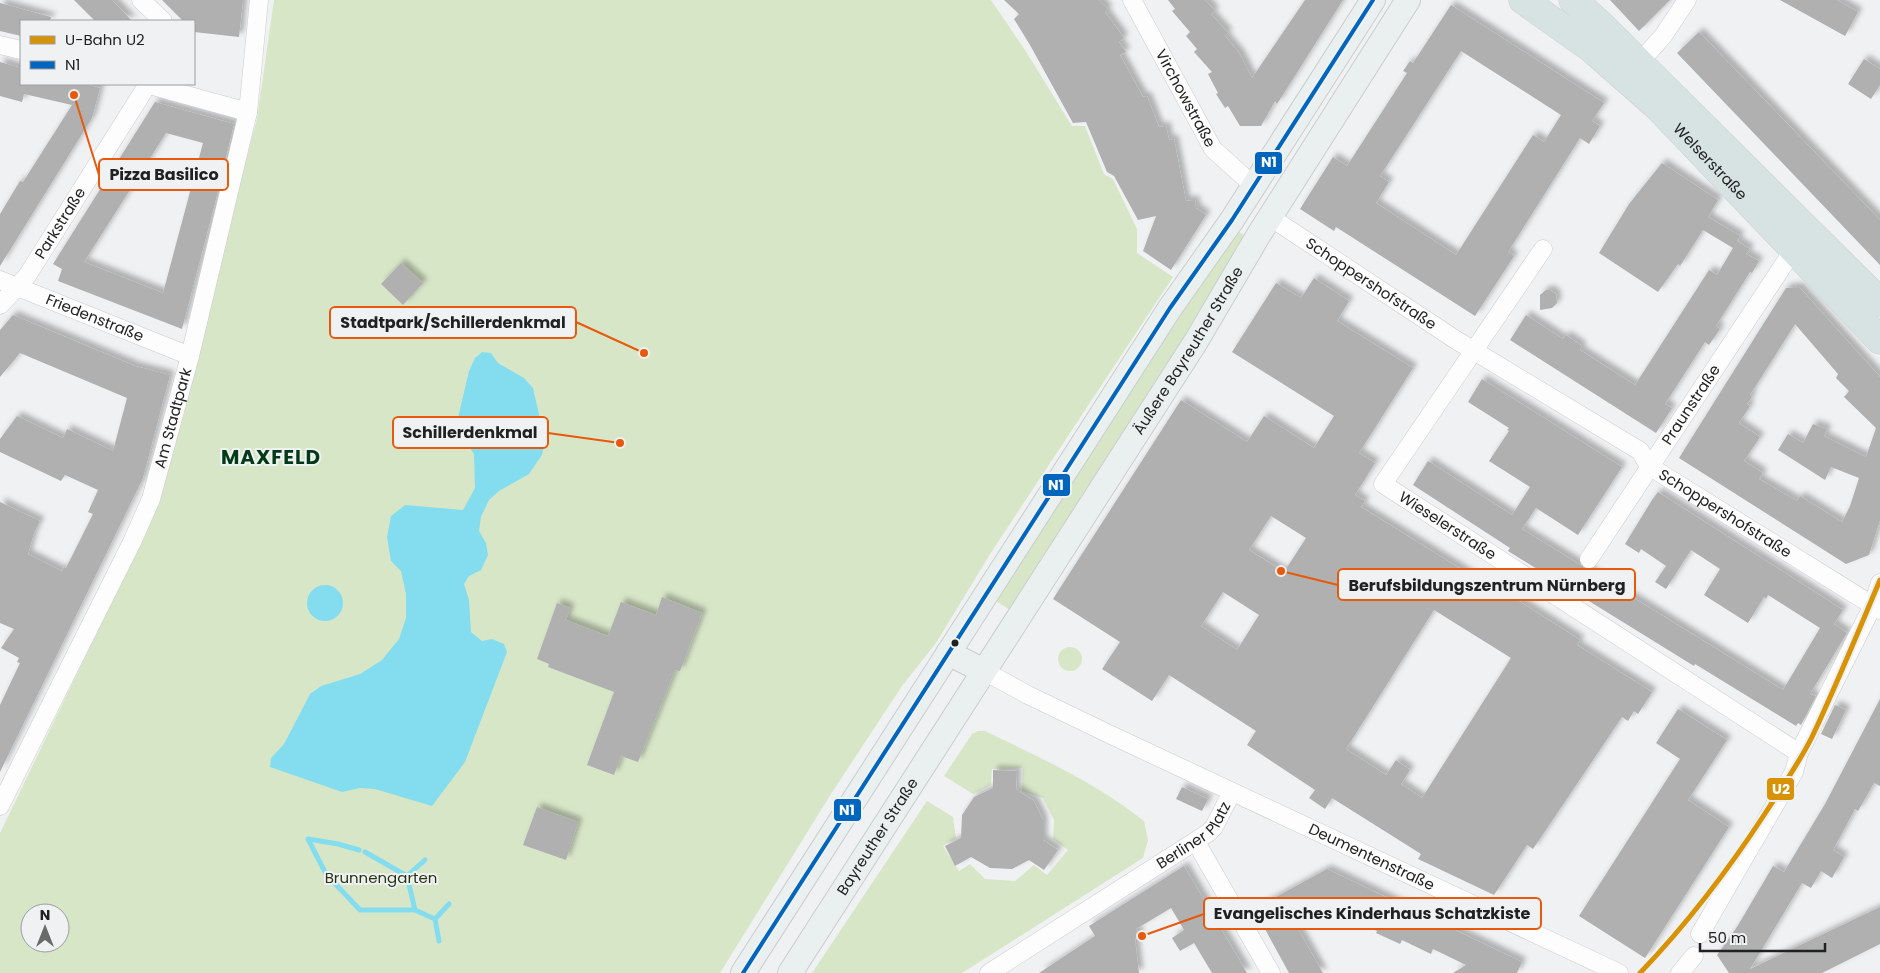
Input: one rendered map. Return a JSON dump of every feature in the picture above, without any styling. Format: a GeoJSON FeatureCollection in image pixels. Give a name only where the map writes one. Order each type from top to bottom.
{"type":"FeatureCollection","features":[{"type":"Feature","properties":{"kind":"main road"},"geometry":{"type":"LineString","coordinates":[[743,973],[1170,308],[1254,186],[1373,0]]}},
{"type":"Feature","properties":{"kind":"main road","name":"Äußere Bayreuther Straße"},"geometry":{"type":"LineString","coordinates":[[965,700],[1195,343],[1270,217],[1408,0]]}},
{"type":"Feature","properties":{"kind":"main road","name":"Welserstraße"},"geometry":{"type":"LineString","coordinates":[[1523,0],[1592,49],[1658,107],[1880,340]]}},
{"type":"Feature","properties":{"kind":"main road","name":"Welserstraße"},"geometry":{"type":"LineString","coordinates":[[1576,1],[1880,302]]}},
{"type":"Feature","properties":{"kind":"main road"},"geometry":{"type":"LineString","coordinates":[[948,653],[984,671]]}},
{"type":"Feature","properties":{"kind":"main road","name":"Bayreuther Straße"},"geometry":{"type":"LineString","coordinates":[[790,973],[965,700]]}},
{"type":"Feature","properties":{"kind":"street"},"geometry":{"type":"LineString","coordinates":[[142,0],[162,20]]}},
{"type":"Feature","properties":{"kind":"street","name":"Am Stadtpark"},"geometry":{"type":"LineString","coordinates":[[0,806],[132,542],[151,499],[190,356],[248,112],[259,0]]}},
{"type":"Feature","properties":{"kind":"street","name":"Virchowstraße"},"geometry":{"type":"LineString","coordinates":[[1132,0],[1210,144],[1218,154],[1254,186]]}},
{"type":"Feature","properties":{"kind":"street"},"geometry":{"type":"LineString","coordinates":[[1639,63],[1663,36],[1687,0]]}},
{"type":"Feature","properties":{"kind":"street"},"geometry":{"type":"LineString","coordinates":[[0,45],[20,50]]}},
{"type":"Feature","properties":{"kind":"street","name":"Parkstraße"},"geometry":{"type":"LineString","coordinates":[[0,305],[8,284],[27,276],[146,85]]}},
{"type":"Feature","properties":{"kind":"street"},"geometry":{"type":"LineString","coordinates":[[151,85],[248,112]]}},
{"type":"Feature","properties":{"kind":"street","name":"Schoppershofstraße"},"geometry":{"type":"LineString","coordinates":[[1270,217],[1456,340],[1474,349],[1640,451],[1649,466],[1876,608]]}},
{"type":"Feature","properties":{"kind":"street"},"geometry":{"type":"LineString","coordinates":[[1474,349],[1543,249]]}},
{"type":"Feature","properties":{"kind":"street","name":"Praunstraße"},"geometry":{"type":"LineString","coordinates":[[1589,559],[1794,249]]}},
{"type":"Feature","properties":{"kind":"street","name":"Friedenstraße"},"geometry":{"type":"LineString","coordinates":[[8,284],[190,356]]}},
{"type":"Feature","properties":{"kind":"street","name":"Wieselerstraße"},"geometry":{"type":"LineString","coordinates":[[1474,349],[1384,484],[1799,753]]}},
{"type":"Feature","properties":{"kind":"street"},"geometry":{"type":"LineString","coordinates":[[1700,934],[1794,772],[1799,753],[1876,608],[1880,583]]}},
{"type":"Feature","properties":{"kind":"street","name":"Berliner Platz"},"geometry":{"type":"LineString","coordinates":[[984,671],[1232,792],[1214,827],[1196,842],[989,973]]}},
{"type":"Feature","properties":{"kind":"street","name":"Deumentenstraße"},"geometry":{"type":"LineString","coordinates":[[1232,792],[1618,973]]}},
{"type":"Feature","properties":{"kind":"street"},"geometry":{"type":"LineString","coordinates":[[1196,842],[1270,973]]}},
{"type":"Feature","properties":{"kind":"street"},"geometry":{"type":"LineString","coordinates":[[1680,973],[1694,956]]}},
{"type":"Feature","properties":{"kind":"green space","name":"Brunnengarten"},"geometry":{"type":"Polygon","coordinates":[[[274,0],[991,0],[1025,50],[1072,126],[1085,126],[1104,174],[1113,179],[1137,229],[1137,253],[1173,277],[992,551],[936,643],[902,686],[831,794],[720,973],[0,973],[0,833],[146,531],[257,119],[274,0]]]}},
{"type":"Feature","properties":{"kind":"green space"},"geometry":{"type":"Polygon","coordinates":[[[1235,229],[1247,237],[1205,310],[1013,612],[993,599],[1235,229]]]}},
{"type":"Feature","properties":{"kind":"green space"},"geometry":{"type":"Polygon","coordinates":[[[1070,647],[1079,650],[1082,659],[1079,668],[1070,671],[1061,668],[1058,659],[1061,650],[1070,647]]]}},
{"type":"Feature","properties":{"kind":"green space"},"geometry":{"type":"Polygon","coordinates":[[[978,731],[985,731],[1027,751],[1087,783],[1126,807],[1144,821],[1148,840],[1143,858],[962,973],[812,973],[927,801],[953,817],[956,838],[943,846],[959,871],[970,864],[985,879],[1015,881],[1034,865],[1047,875],[1068,850],[1053,839],[1054,820],[1043,798],[1022,791],[1023,768],[992,769],[991,785],[973,794],[944,776],[972,734],[978,731]]]}},
{"type":"Feature","properties":{"kind":"water"},"geometry":{"type":"Polygon","coordinates":[[[482,352],[491,353],[498,363],[524,378],[533,388],[545,441],[542,455],[529,474],[499,491],[489,500],[481,517],[479,531],[486,543],[488,555],[481,570],[469,576],[464,584],[469,600],[471,632],[482,641],[492,639],[504,644],[507,652],[465,762],[432,806],[375,789],[360,788],[342,792],[270,767],[271,758],[284,744],[310,694],[321,686],[360,674],[382,660],[399,639],[406,618],[406,594],[401,571],[391,561],[387,537],[391,516],[405,505],[463,510],[475,488],[474,454],[459,432],[457,422],[469,371],[475,358],[482,352]]]}},
{"type":"Feature","properties":{"kind":"water"},"geometry":{"type":"Polygon","coordinates":[[[325,585],[332,586],[338,590],[342,596],[342,610],[338,616],[332,620],[325,621],[318,620],[312,616],[308,610],[307,603],[308,596],[312,590],[318,586],[325,585]]]}},
{"type":"Feature","properties":{"kind":"building"},"geometry":{"type":"Polygon","coordinates":[[[74,0],[112,0],[131,20],[94,20],[74,0]]]}},
{"type":"Feature","properties":{"kind":"building"},"geometry":{"type":"Polygon","coordinates":[[[162,0],[243,0],[239,37],[195,32],[195,20],[182,20],[162,0]]]}},
{"type":"Feature","properties":{"kind":"building"},"geometry":{"type":"Polygon","coordinates":[[[1004,0],[1099,0],[1108,9],[1105,12],[1124,38],[1119,42],[1126,52],[1120,55],[1143,97],[1147,96],[1159,127],[1166,126],[1169,140],[1174,139],[1186,201],[1195,200],[1196,208],[1206,215],[1171,270],[1143,251],[1156,216],[1138,220],[1114,176],[1107,172],[1086,122],[1073,123],[1014,19],[1019,14],[1004,0]]]}},
{"type":"Feature","properties":{"kind":"building"},"geometry":{"type":"Polygon","coordinates":[[[1168,0],[1205,0],[1215,11],[1211,14],[1228,33],[1225,36],[1240,54],[1252,78],[1305,0],[1343,0],[1277,104],[1275,101],[1261,126],[1240,126],[1228,106],[1225,108],[1216,94],[1218,93],[1208,74],[1212,72],[1194,52],[1197,49],[1186,36],[1190,32],[1172,11],[1175,9],[1168,0]]]}},
{"type":"Feature","properties":{"kind":"building"},"geometry":{"type":"Polygon","coordinates":[[[1610,0],[1670,0],[1639,31],[1610,0]]]}},
{"type":"Feature","properties":{"kind":"building"},"geometry":{"type":"Polygon","coordinates":[[[1780,0],[1837,0],[1858,12],[1845,36],[1780,0]]]}},
{"type":"Feature","properties":{"kind":"building"},"geometry":{"type":"Polygon","coordinates":[[[0,3],[51,17],[50,20],[20,20],[20,36],[0,31],[0,3]]]}},
{"type":"Feature","properties":{"kind":"building"},"geometry":{"type":"Polygon","coordinates":[[[1451,5],[1604,103],[1592,121],[1600,126],[1589,144],[1580,138],[1508,252],[1514,256],[1475,316],[1336,227],[1334,231],[1300,209],[1333,157],[1347,166],[1407,73],[1403,71],[1410,61],[1413,63],[1451,5]],[[1461,51],[1380,176],[1389,182],[1376,203],[1456,255],[1533,135],[1544,142],[1561,115],[1461,51]]]}},
{"type":"Feature","properties":{"kind":"building"},"geometry":{"type":"Polygon","coordinates":[[[1699,32],[1880,220],[1880,265],[1677,53],[1699,32]]]}},
{"type":"Feature","properties":{"kind":"building"},"geometry":{"type":"Polygon","coordinates":[[[1864,59],[1880,69],[1880,85],[1871,99],[1848,84],[1864,59]]]}},
{"type":"Feature","properties":{"kind":"building"},"geometry":{"type":"Polygon","coordinates":[[[0,62],[20,68],[20,85],[89,85],[100,88],[92,118],[0,266],[0,214],[20,181],[23,182],[72,105],[24,94],[22,102],[0,96],[0,62]]]}},
{"type":"Feature","properties":{"kind":"building"},"geometry":{"type":"Polygon","coordinates":[[[155,102],[234,124],[182,329],[58,281],[62,269],[53,264],[155,102]],[[166,133],[84,262],[163,293],[203,143],[166,133]]]}},
{"type":"Feature","properties":{"kind":"building"},"geometry":{"type":"Polygon","coordinates":[[[1662,163],[1718,200],[1708,217],[1740,236],[1737,241],[1750,249],[1746,254],[1759,261],[1716,326],[1720,329],[1709,345],[1705,342],[1665,404],[1672,408],[1656,433],[1510,340],[1526,315],[1563,339],[1566,335],[1582,346],[1580,350],[1635,385],[1709,270],[1717,275],[1733,248],[1703,230],[1680,266],[1678,264],[1658,292],[1599,253],[1629,204],[1662,163]]]}},
{"type":"Feature","properties":{"kind":"building"},"geometry":{"type":"Polygon","coordinates":[[[401,263],[423,283],[403,305],[381,284],[401,263]]]}},
{"type":"Feature","properties":{"kind":"building"},"geometry":{"type":"Polygon","coordinates":[[[1314,278],[1349,301],[1337,321],[1413,368],[1359,453],[1375,463],[1355,495],[1365,501],[1361,507],[1506,597],[1508,594],[1580,640],[1577,645],[1652,692],[1638,714],[1634,711],[1628,721],[1622,717],[1533,849],[1527,845],[1494,895],[1418,859],[1421,854],[1332,798],[1325,809],[1309,798],[1315,790],[1247,745],[1256,731],[1169,675],[1152,701],[1102,669],[1120,642],[1053,599],[1181,400],[1247,442],[1264,416],[1314,448],[1334,416],[1232,352],[1276,283],[1301,298],[1314,278]],[[1271,516],[1249,550],[1284,572],[1306,538],[1271,516]],[[1223,592],[1201,626],[1237,650],[1259,615],[1223,592]],[[1434,610],[1346,749],[1386,775],[1396,760],[1410,770],[1401,784],[1422,798],[1511,658],[1434,610]]]}},
{"type":"Feature","properties":{"kind":"building"},"geometry":{"type":"Polygon","coordinates":[[[1799,287],[1880,377],[1880,520],[1869,555],[1846,564],[1679,458],[1786,288],[1799,287]],[[1795,324],[1750,395],[1752,397],[1747,404],[1750,406],[1739,423],[1760,437],[1744,461],[1763,473],[1759,479],[1797,501],[1800,496],[1842,522],[1850,506],[1859,478],[1831,467],[1825,480],[1778,450],[1788,434],[1803,443],[1813,424],[1827,429],[1824,436],[1866,457],[1876,428],[1844,397],[1849,391],[1836,378],[1838,374],[1795,324]]]}},
{"type":"Feature","properties":{"kind":"building"},"geometry":{"type":"Polygon","coordinates":[[[1546,290],[1556,294],[1557,303],[1552,308],[1540,310],[1540,295],[1546,290]]]}},
{"type":"Feature","properties":{"kind":"building"},"geometry":{"type":"Polygon","coordinates":[[[13,315],[135,366],[170,375],[143,478],[0,772],[0,705],[20,663],[17,662],[19,658],[1,648],[14,629],[0,623],[0,502],[40,521],[34,533],[28,554],[62,571],[64,567],[66,568],[93,514],[88,512],[98,490],[65,475],[61,481],[0,452],[0,439],[17,416],[63,438],[67,429],[113,451],[127,398],[20,353],[0,377],[0,330],[13,315]]]}},
{"type":"Feature","properties":{"kind":"building"},"geometry":{"type":"Polygon","coordinates":[[[1482,379],[1622,467],[1578,535],[1536,508],[1522,529],[1783,690],[1820,628],[1768,595],[1766,599],[1764,597],[1748,623],[1704,595],[1720,569],[1691,550],[1666,589],[1655,582],[1666,566],[1641,549],[1639,553],[1625,544],[1658,492],[1843,610],[1834,624],[1847,633],[1810,694],[1816,696],[1801,725],[1798,723],[1796,726],[1695,664],[1694,666],[1508,551],[1510,548],[1413,485],[1428,461],[1512,515],[1530,487],[1489,461],[1509,431],[1507,430],[1509,428],[1468,402],[1482,379]]]}},
{"type":"Feature","properties":{"kind":"building"},"geometry":{"type":"Polygon","coordinates":[[[662,597],[702,613],[680,671],[675,670],[638,762],[621,756],[614,775],[587,765],[614,692],[548,667],[549,664],[537,659],[557,603],[570,608],[566,620],[608,636],[621,602],[656,615],[662,597]]]}},
{"type":"Feature","properties":{"kind":"building"},"geometry":{"type":"Polygon","coordinates":[[[1880,699],[1880,786],[1874,783],[1858,811],[1855,809],[1833,850],[1844,857],[1832,878],[1821,871],[1811,888],[1802,883],[1750,969],[1880,907],[1880,944],[1822,973],[1729,973],[1717,955],[1737,927],[1773,866],[1784,872],[1825,804],[1880,699]]]}},
{"type":"Feature","properties":{"kind":"building"},"geometry":{"type":"Polygon","coordinates":[[[1835,705],[1846,710],[1832,739],[1821,734],[1835,705]]]}},
{"type":"Feature","properties":{"kind":"building"},"geometry":{"type":"Polygon","coordinates":[[[1678,709],[1727,740],[1688,800],[1729,827],[1645,958],[1579,916],[1680,759],[1656,743],[1678,709]]]}},
{"type":"Feature","properties":{"kind":"building"},"geometry":{"type":"Polygon","coordinates":[[[993,770],[1017,771],[1016,789],[1034,801],[1043,820],[1043,840],[1058,850],[1044,870],[1029,860],[1012,869],[990,868],[971,857],[955,866],[945,846],[961,838],[962,815],[974,797],[993,788],[993,770]]]}},
{"type":"Feature","properties":{"kind":"building"},"geometry":{"type":"Polygon","coordinates":[[[1182,787],[1208,799],[1202,811],[1176,799],[1182,787]]]}},
{"type":"Feature","properties":{"kind":"building"},"geometry":{"type":"Polygon","coordinates":[[[537,807],[578,822],[566,860],[523,845],[537,807]]]}},
{"type":"Feature","properties":{"kind":"building"},"geometry":{"type":"Polygon","coordinates":[[[1184,866],[1247,973],[1212,973],[1194,943],[1180,951],[1172,938],[1184,930],[1171,908],[1136,929],[1140,936],[1135,939],[1139,973],[1039,973],[1095,936],[1089,926],[1184,866]]]}},
{"type":"Feature","properties":{"kind":"building"},"geometry":{"type":"Polygon","coordinates":[[[1327,869],[1522,962],[1517,973],[1453,973],[1466,965],[1433,949],[1431,954],[1402,940],[1400,944],[1376,933],[1377,931],[1363,924],[1364,922],[1329,905],[1295,924],[1323,973],[1289,973],[1254,909],[1327,869]]]}},
{"type":"Feature","properties":{"kind":"waterway"},"geometry":{"type":"LineString","coordinates":[[359,850],[308,839],[326,874],[360,910],[415,910],[435,919]]}},
{"type":"Feature","properties":{"kind":"waterway"},"geometry":{"type":"LineString","coordinates":[[365,852],[407,876],[415,910]]}},
{"type":"Feature","properties":{"kind":"waterway"},"geometry":{"type":"LineString","coordinates":[[407,876],[425,860]]}},
{"type":"Feature","properties":{"kind":"waterway"},"geometry":{"type":"LineString","coordinates":[[435,919],[449,904]]}},
{"type":"Feature","properties":{"kind":"waterway"},"geometry":{"type":"LineString","coordinates":[[435,919],[439,941]]}},
{"type":"Feature","properties":{"kind":"metro line","name":"U2"},"geometry":{"type":"LineString","coordinates":[[1640,973],[1675,935],[1723,875],[1796,766],[1821,718],[1880,580]]}},
{"type":"Feature","properties":{"kind":"transit line","name":"N1"},"geometry":{"type":"LineString","coordinates":[[743,973],[1170,308],[1232,220],[1373,0]]}},
{"type":"Feature","properties":{"kind":"place","name":"Pizza Basilico"},"geometry":{"type":"Point","coordinates":[74,95]}},
{"type":"Feature","properties":{"kind":"place","name":"Stadtpark/Schillerdenkmal"},"geometry":{"type":"Point","coordinates":[644,353]}},
{"type":"Feature","properties":{"kind":"place","name":"Schillerdenkmal"},"geometry":{"type":"Point","coordinates":[620,443]}},
{"type":"Feature","properties":{"kind":"place","name":"Berufsbildungszentrum Nürnberg"},"geometry":{"type":"Point","coordinates":[1281,571]}},
{"type":"Feature","properties":{"kind":"place","name":"Evangelisches Kinderhaus Schatzkiste"},"geometry":{"type":"Point","coordinates":[1142,936]}},
{"type":"Feature","properties":{"kind":"district","name":"MAXFELD"},"geometry":{"type":"Point","coordinates":[271,457]}}]}
